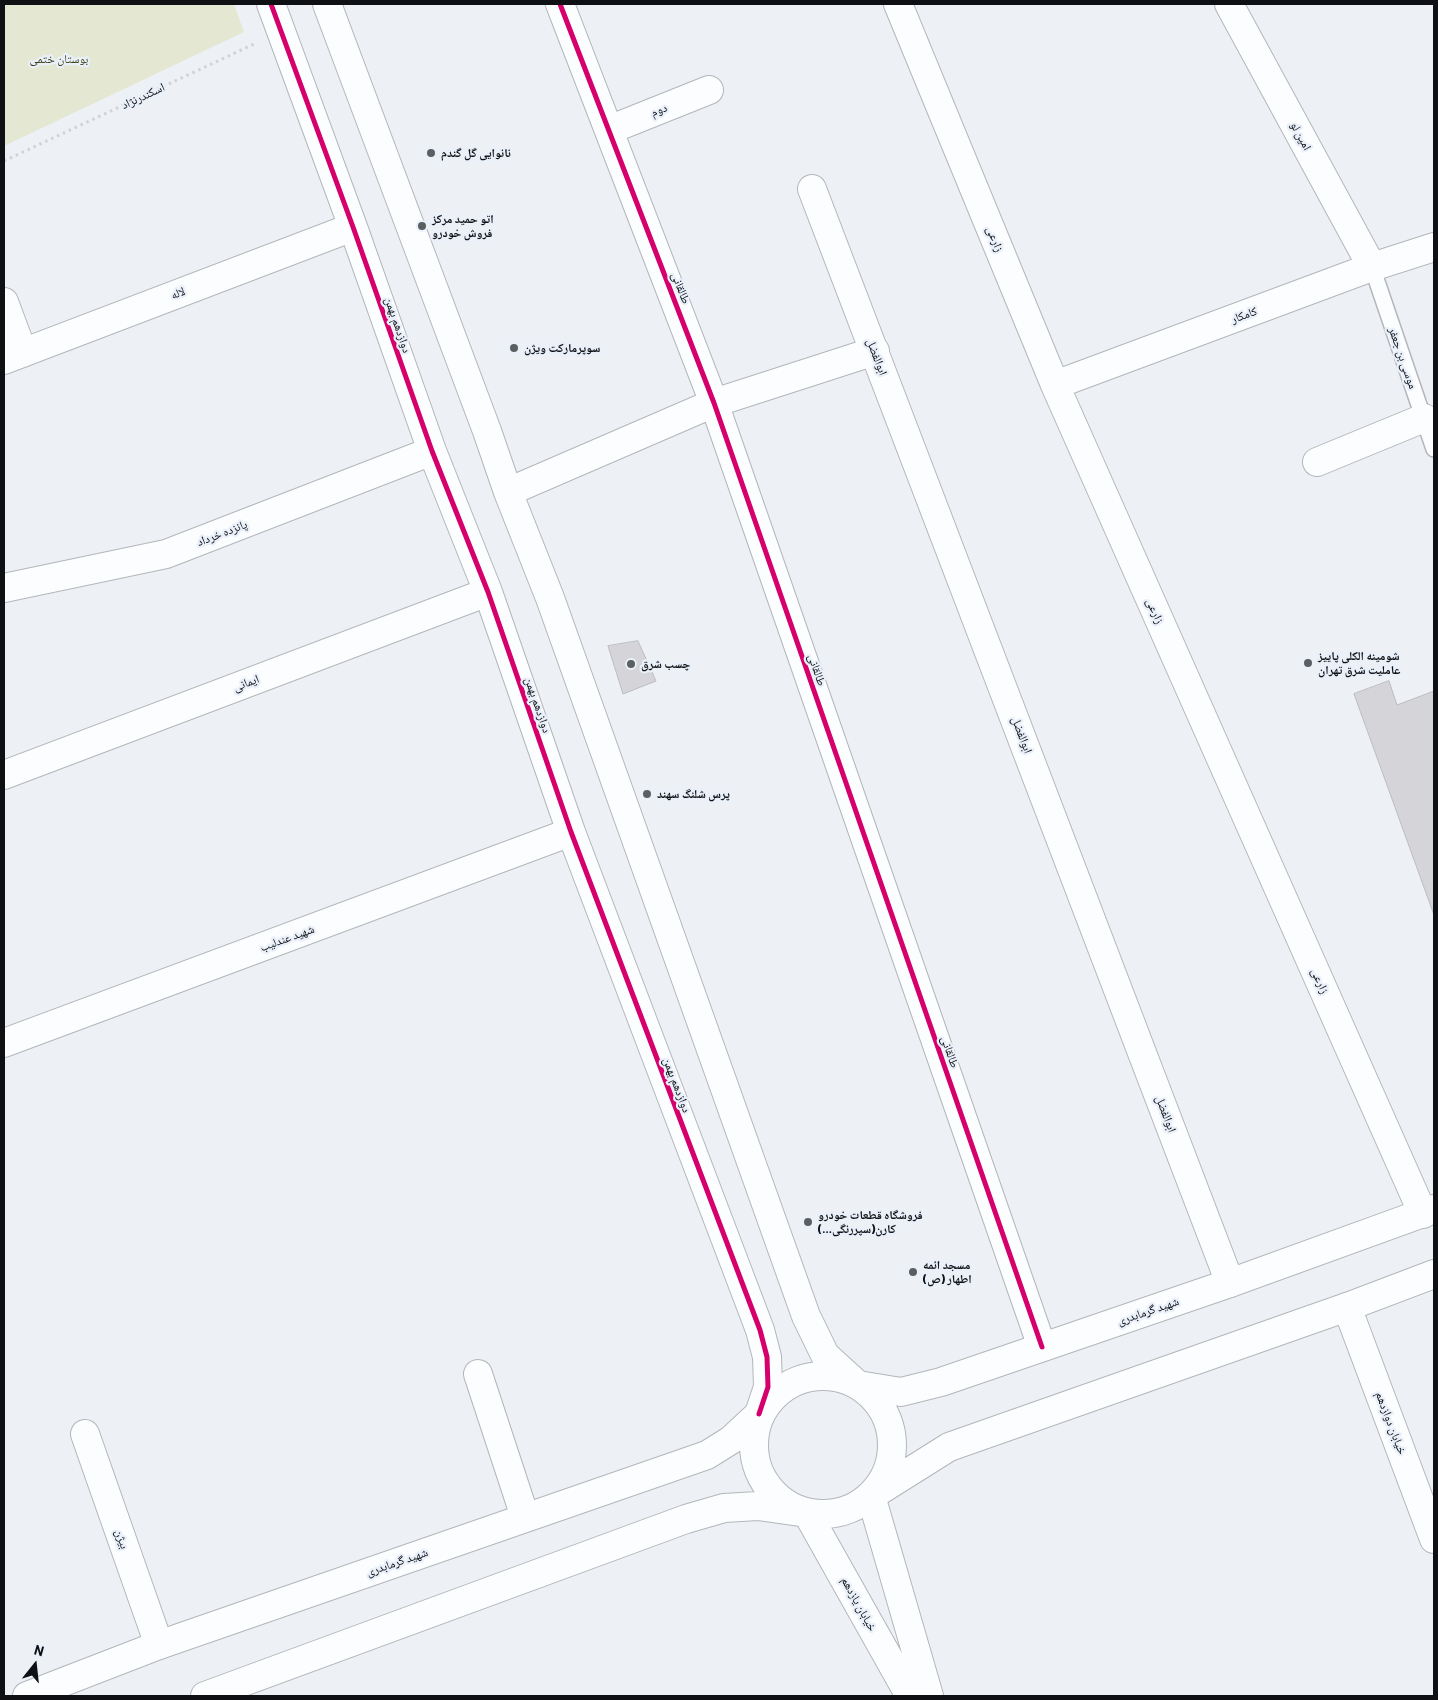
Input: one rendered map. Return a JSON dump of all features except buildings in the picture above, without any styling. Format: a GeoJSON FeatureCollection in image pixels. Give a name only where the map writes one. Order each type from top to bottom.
{"type":"FeatureCollection","features":[{"type":"Feature","properties":{"kind":"street","name":"دوازدهم بهمن"},"geometry":{"type":"LineString","coordinates":[[271,4],[353,227],[432,451],[488,592],[571,832],[760,1330],[767,1358],[768,1387],[759,1414]]}},
{"type":"Feature","properties":{"kind":"street"},"geometry":{"type":"LineString","coordinates":[[327,4],[508,492],[550,598],[806,1316],[825,1355],[875,1399],[887,1417],[892,1437],[892,1458],[884,1479],[871,1496]]}},
{"type":"Feature","properties":{"kind":"street","name":"طالقانی"},"geometry":{"type":"LineString","coordinates":[[560,4],[714,403],[1042,1347]]}},
{"type":"Feature","properties":{"kind":"street","name":"زارعی"},"geometry":{"type":"LineString","coordinates":[[898,4],[1055,385],[1429,1212]]}},
{"type":"Feature","properties":{"kind":"street","name":"امین لو"},"geometry":{"type":"LineString","coordinates":[[1229,4],[1372,268]]}},
{"type":"Feature","properties":{"kind":"street","name":"دوم"},"geometry":{"type":"LineString","coordinates":[[609,130],[709,90]]}},
{"type":"Feature","properties":{"kind":"street","name":"ابوالفضل"},"geometry":{"type":"LineString","coordinates":[[812,189],[1230,1283]]}},
{"type":"Feature","properties":{"kind":"street","name":"لاله"},"geometry":{"type":"LineString","coordinates":[[13,356],[353,227]]}},
{"type":"Feature","properties":{"kind":"street","name":"کامکار"},"geometry":{"type":"LineString","coordinates":[[1055,385],[1434,247]]}},
{"type":"Feature","properties":{"kind":"street"},"geometry":{"type":"LineString","coordinates":[[4,302],[13,356]]}},
{"type":"Feature","properties":{"kind":"street"},"geometry":{"type":"LineString","coordinates":[[508,492],[714,403],[875,351]]}},
{"type":"Feature","properties":{"kind":"street"},"geometry":{"type":"LineString","coordinates":[[1317,462],[1424,418]]}},
{"type":"Feature","properties":{"kind":"street","name":"پانزده خرداد"},"geometry":{"type":"LineString","coordinates":[[4,588],[166,554],[432,451]]}},
{"type":"Feature","properties":{"kind":"street","name":"ایمانی"},"geometry":{"type":"LineString","coordinates":[[4,775],[488,592]]}},
{"type":"Feature","properties":{"kind":"street","name":"شهید عندلیب"},"geometry":{"type":"LineString","coordinates":[[4,1043],[571,832]]}},
{"type":"Feature","properties":{"kind":"street","name":"شهید گرمابدری"},"geometry":{"type":"LineString","coordinates":[[858,1385],[901,1392],[940,1382],[1230,1283],[1429,1212]]}},
{"type":"Feature","properties":{"kind":"street"},"geometry":{"type":"LineString","coordinates":[[219,1694],[686,1519],[724,1508],[758,1506],[807,1513],[830,1514],[852,1509],[949,1447],[1347,1307],[1434,1274]]}},
{"type":"Feature","properties":{"kind":"street","name":"خیابان دوازدهم"},"geometry":{"type":"LineString","coordinates":[[1347,1307],[1434,1539]]}},
{"type":"Feature","properties":{"kind":"street"},"geometry":{"type":"LineString","coordinates":[[478,1374],[526,1516]]}},
{"type":"Feature","properties":{"kind":"street"},"geometry":{"type":"LineString","coordinates":[[807,1513],[786,1504],[770,1490],[758,1471],[754,1449],[759,1414],[778,1392],[796,1381],[817,1376],[838,1378],[858,1385]]}},
{"type":"Feature","properties":{"kind":"street","name":"شهید گرمابدری"},"geometry":{"type":"LineString","coordinates":[[27,1696],[159,1645],[526,1516],[707,1455],[731,1440],[759,1414]]}},
{"type":"Feature","properties":{"kind":"street","name":"بیژن"},"geometry":{"type":"LineString","coordinates":[[85,1434],[159,1645]]}},
{"type":"Feature","properties":{"kind":"street"},"geometry":{"type":"LineString","coordinates":[[871,1496],[930,1696]]}},
{"type":"Feature","properties":{"kind":"street","name":"خیابان یازدهم"},"geometry":{"type":"LineString","coordinates":[[807,1513],[910,1696]]}},
{"type":"Feature","properties":{"kind":"lane","name":"موسی بن جعفر"},"geometry":{"type":"LineString","coordinates":[[1372,268],[1434,448]]}},
{"type":"Feature","properties":{"kind":"green space","name":"بوستان ختمی"},"geometry":{"type":"Polygon","coordinates":[[[4,4],[234,4],[244,32],[4,146],[4,4]]]}},
{"type":"Feature","properties":{"kind":"cycle path"},"geometry":{"type":"LineString","coordinates":[[271,4],[353,227],[432,451],[488,592],[571,832],[760,1330],[767,1357],[768,1387],[759,1414]]}},
{"type":"Feature","properties":{"kind":"cycle path"},"geometry":{"type":"LineString","coordinates":[[560,4],[714,403],[1042,1347]]}},
{"type":"Feature","properties":{"kind":"place","name":"نانوایی گل گندم"},"geometry":{"type":"Point","coordinates":[431,153]}},
{"type":"Feature","properties":{"kind":"place","name":"اتو حمید مرکز فروش خودرو"},"geometry":{"type":"Point","coordinates":[422,226]}},
{"type":"Feature","properties":{"kind":"place","name":"سوپرمارکت ویژن"},"geometry":{"type":"Point","coordinates":[514,348]}},
{"type":"Feature","properties":{"kind":"place","name":"شومینه الکلی پاییز عاملیت شرق تهران"},"geometry":{"type":"Point","coordinates":[1308,663]}},
{"type":"Feature","properties":{"kind":"place","name":"چسب شرق"},"geometry":{"type":"Point","coordinates":[631,664]}},
{"type":"Feature","properties":{"kind":"place","name":"پرس شلنگ سهند"},"geometry":{"type":"Point","coordinates":[647,794]}},
{"type":"Feature","properties":{"kind":"place","name":"فروشگاه قطعات خودرو کارن(سپررنگی...)"},"geometry":{"type":"Point","coordinates":[808,1222]}},
{"type":"Feature","properties":{"kind":"place","name":"مسجد ائمه اطهار (ص)"},"geometry":{"type":"Point","coordinates":[913,1272]}}]}
